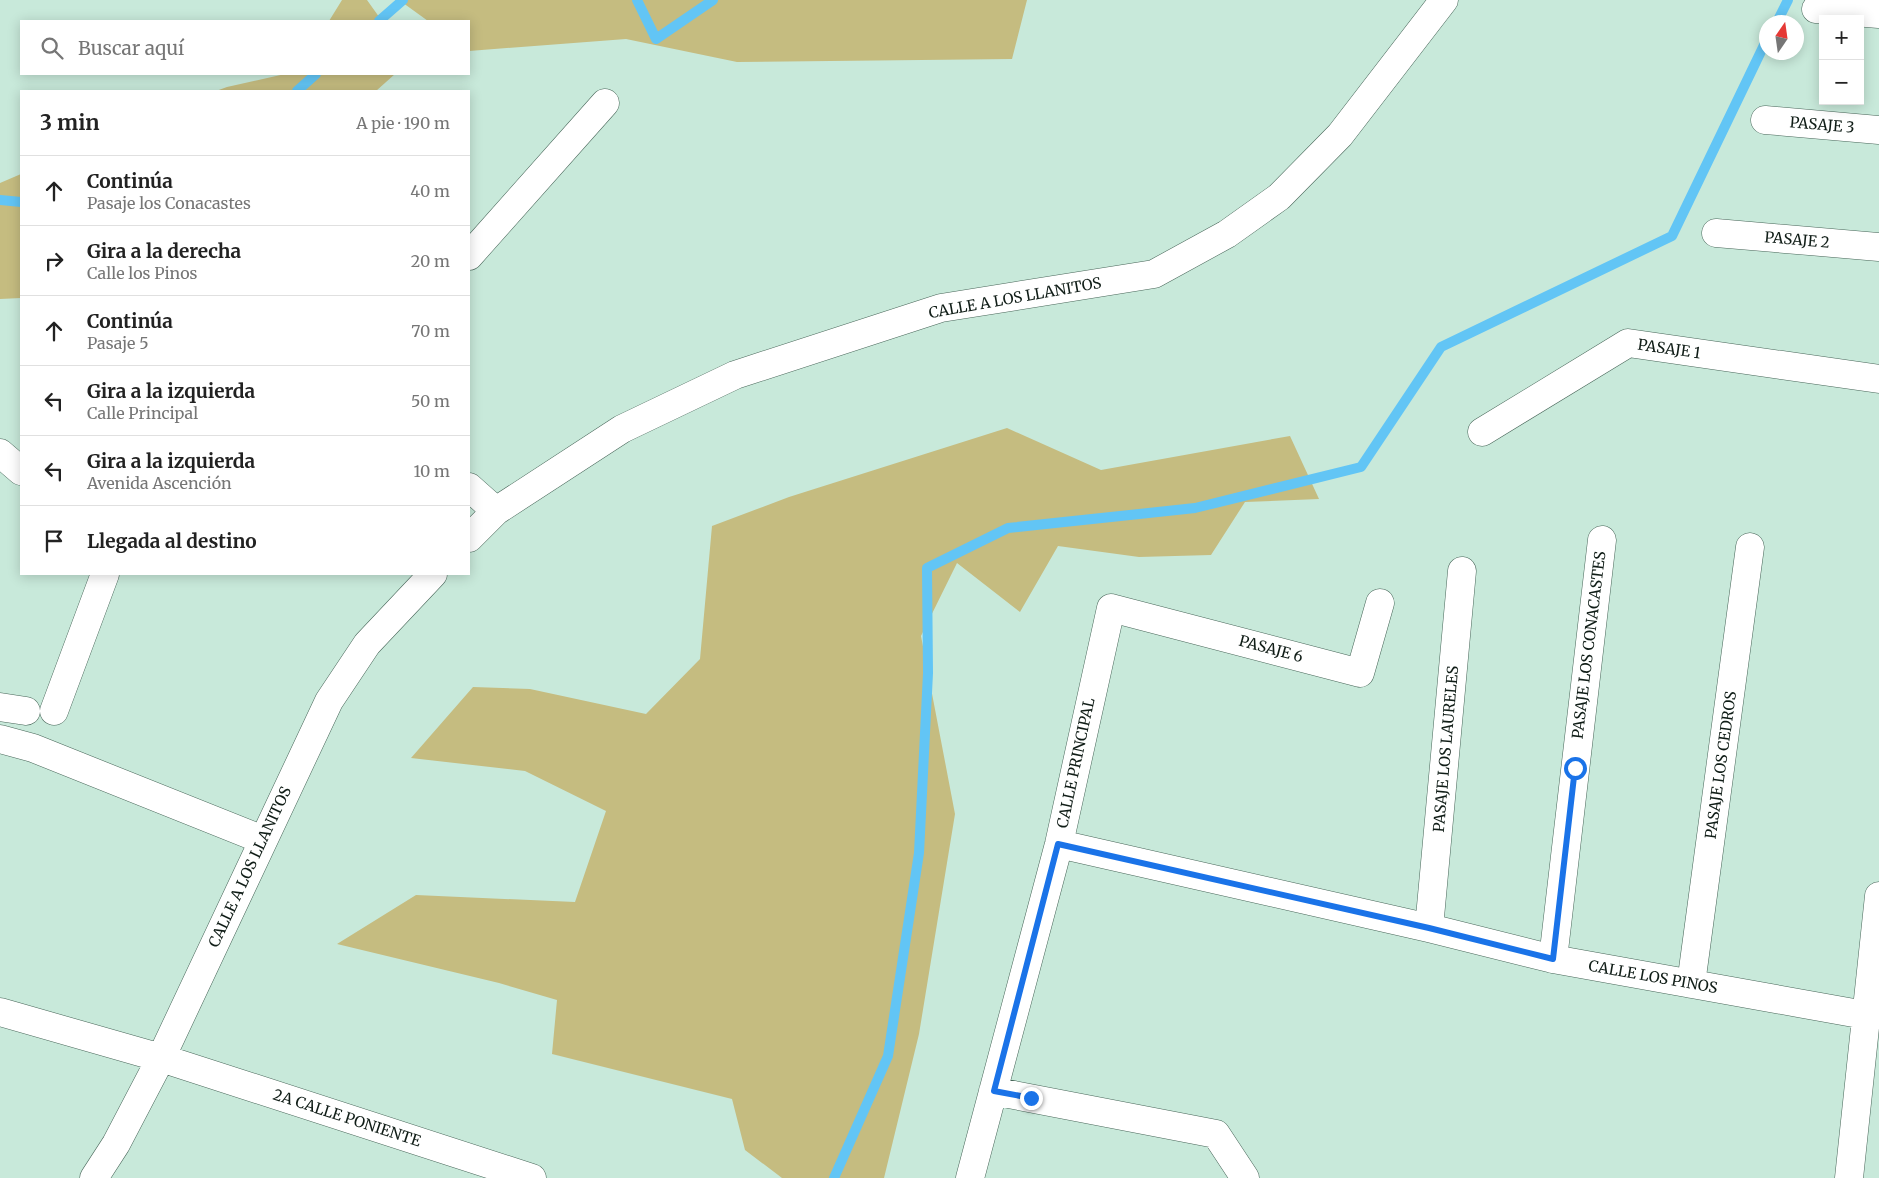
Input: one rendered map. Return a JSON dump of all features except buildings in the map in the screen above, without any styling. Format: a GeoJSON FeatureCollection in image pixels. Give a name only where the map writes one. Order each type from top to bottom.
{"type":"FeatureCollection","features":[{"type":"Feature","properties":{"kind":"street","name":"CALLE A LOS LLANITOS"},"geometry":{"type":"LineString","coordinates":[[470,537],[496,511],[622,429],[734,375],[941,308],[1154,274],[1227,234],[1278,197],[1340,135],[1444,0]]}},
{"type":"Feature","properties":{"kind":"street"},"geometry":{"type":"LineString","coordinates":[[1816,9],[1879,14]]}},
{"type":"Feature","properties":{"kind":"street"},"geometry":{"type":"LineString","coordinates":[[470,255],[605,103]]}},
{"type":"Feature","properties":{"kind":"street","name":"PASAJE 3"},"geometry":{"type":"LineString","coordinates":[[1766,120],[1879,130]]}},
{"type":"Feature","properties":{"kind":"street","name":"PASAJE 2"},"geometry":{"type":"LineString","coordinates":[[1716,233],[1879,247]]}},
{"type":"Feature","properties":{"kind":"street","name":"PASAJE 1"},"geometry":{"type":"LineString","coordinates":[[1482,432],[1628,343],[1879,379]]}},
{"type":"Feature","properties":{"kind":"street"},"geometry":{"type":"LineString","coordinates":[[0,453],[20,469]]}},
{"type":"Feature","properties":{"kind":"street"},"geometry":{"type":"LineString","coordinates":[[470,488],[496,511]]}},
{"type":"Feature","properties":{"kind":"street","name":"PASAJE LOS CONACASTES"},"geometry":{"type":"LineString","coordinates":[[1553,959],[1602,540]]}},
{"type":"Feature","properties":{"kind":"street","name":"PASAJE LOS CEDROS"},"geometry":{"type":"LineString","coordinates":[[1691,984],[1750,547]]}},
{"type":"Feature","properties":{"kind":"street","name":"PASAJE LOS LAURELES"},"geometry":{"type":"LineString","coordinates":[[1429,928],[1462,571]]}},
{"type":"Feature","properties":{"kind":"street"},"geometry":{"type":"LineString","coordinates":[[54,712],[105,575]]}},
{"type":"Feature","properties":{"kind":"street","name":"CALLE A LOS LLANITOS"},"geometry":{"type":"LineString","coordinates":[[94,1178],[116,1144],[161,1058],[329,701],[367,644],[431,575]]}},
{"type":"Feature","properties":{"kind":"street","name":"PASAJE 6"},"geometry":{"type":"LineString","coordinates":[[1111,608],[1360,673],[1380,603]]}},
{"type":"Feature","properties":{"kind":"street","name":"CALLE PRINCIPAL"},"geometry":{"type":"LineString","coordinates":[[970,1178],[1058,844],[1111,608]]}},
{"type":"Feature","properties":{"kind":"street"},"geometry":{"type":"LineString","coordinates":[[0,739],[33,748],[262,840]]}},
{"type":"Feature","properties":{"kind":"street","name":"CALLE LOS PINOS"},"geometry":{"type":"LineString","coordinates":[[1058,844],[1429,928],[1553,959],[1872,1015]]}},
{"type":"Feature","properties":{"kind":"street"},"geometry":{"type":"LineString","coordinates":[[1849,1178],[1872,1015],[1879,896]]}},
{"type":"Feature","properties":{"kind":"street","name":"2A CALLE PONIENTE"},"geometry":{"type":"LineString","coordinates":[[0,1012],[161,1058],[532,1178]]}},
{"type":"Feature","properties":{"kind":"street"},"geometry":{"type":"LineString","coordinates":[[994,1091],[1216,1134],[1245,1178]]}},
{"type":"Feature","properties":{"kind":"shaded area"},"geometry":{"type":"Polygon","coordinates":[[[342,0],[367,0],[381,20],[330,20],[342,0]]]}},
{"type":"Feature","properties":{"kind":"shaded area"},"geometry":{"type":"Polygon","coordinates":[[[399,0],[1027,0],[1012,59],[737,62],[626,39],[470,51],[470,20],[427,20],[399,0]]]}},
{"type":"Feature","properties":{"kind":"shaded area"},"geometry":{"type":"Polygon","coordinates":[[[281,75],[394,75],[377,90],[219,90],[281,75]]]}},
{"type":"Feature","properties":{"kind":"shaded area"},"geometry":{"type":"Polygon","coordinates":[[[20,174],[20,298],[0,299],[0,183],[20,174]]]}},
{"type":"Feature","properties":{"kind":"shaded area"},"geometry":{"type":"Polygon","coordinates":[[[1007,428],[1101,470],[1290,436],[1319,499],[1245,502],[1211,555],[1139,557],[1058,546],[1020,612],[957,563],[921,636],[955,814],[919,1034],[884,1178],[782,1178],[745,1150],[732,1099],[552,1054],[557,1000],[499,983],[337,944],[416,895],[575,902],[606,811],[525,771],[411,758],[473,687],[530,689],[646,714],[700,659],[712,526],[789,497],[1007,428]]]}},
{"type":"Feature","properties":{"kind":"waterway"},"geometry":{"type":"LineString","coordinates":[[380,20],[403,0]]}},
{"type":"Feature","properties":{"kind":"waterway"},"geometry":{"type":"LineString","coordinates":[[637,0],[656,39],[713,0]]}},
{"type":"Feature","properties":{"kind":"waterway"},"geometry":{"type":"LineString","coordinates":[[1780,15],[1788,0]]}},
{"type":"Feature","properties":{"kind":"waterway"},"geometry":{"type":"LineString","coordinates":[[834,1178],[888,1056],[919,853],[928,673],[927,568],[1008,528],[1195,508],[1361,467],[1441,347],[1672,236],[1759,56]]}},
{"type":"Feature","properties":{"kind":"waterway"},"geometry":{"type":"LineString","coordinates":[[298,90],[315,75]]}},
{"type":"Feature","properties":{"kind":"waterway"},"geometry":{"type":"LineString","coordinates":[[0,200],[20,202]]}},
{"type":"Feature","properties":{"kind":"route"},"geometry":{"type":"LineString","coordinates":[[1031,1098],[994,1091],[1058,844],[1429,928],[1553,959],[1575,768]]}}]}
